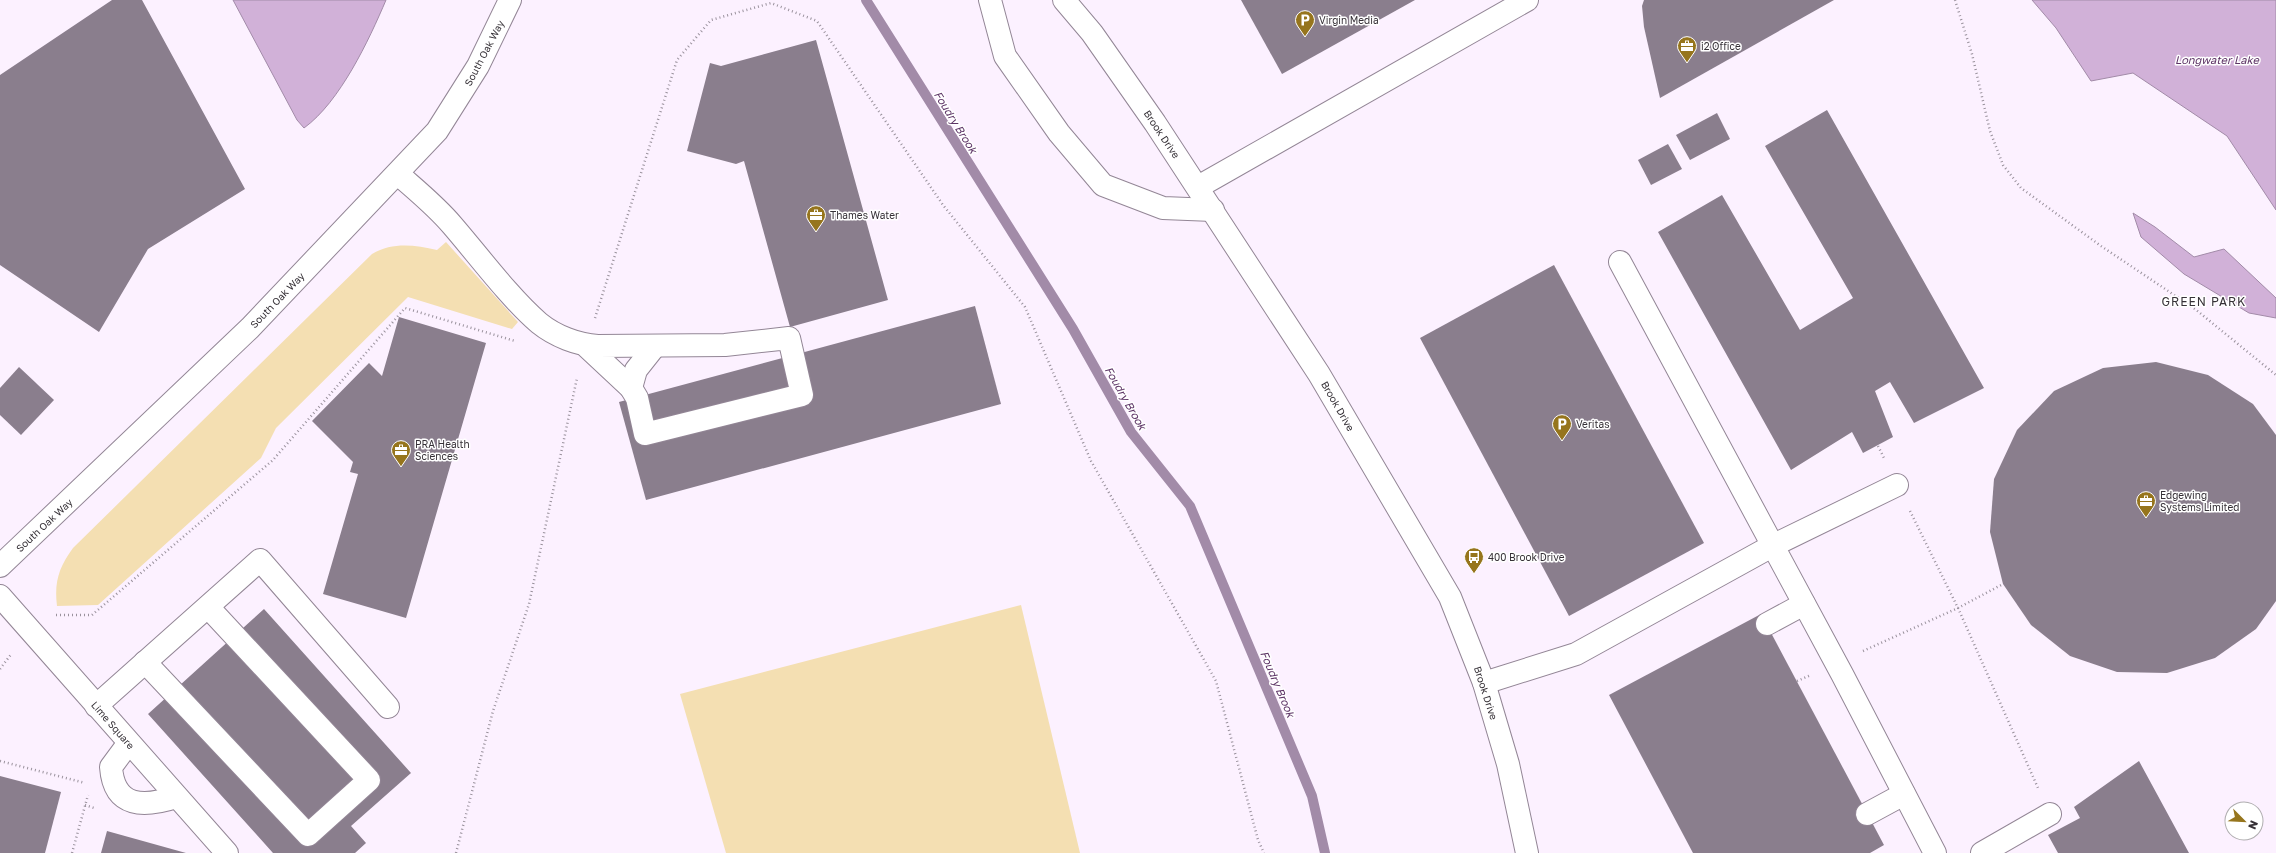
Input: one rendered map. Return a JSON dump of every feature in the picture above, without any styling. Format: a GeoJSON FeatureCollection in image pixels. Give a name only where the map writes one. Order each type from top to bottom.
{"type":"FeatureCollection","features":[{"type":"Feature","properties":{"kind":"street","name":"South Oak Way"},"geometry":{"type":"LineString","coordinates":[[0,566],[250,328],[398,174],[437,131],[454,108],[493,38],[510,0]]}},
{"type":"Feature","properties":{"kind":"street"},"geometry":{"type":"LineString","coordinates":[[990,0],[1005,56],[1059,133],[1103,185],[1162,208],[1213,210]]}},
{"type":"Feature","properties":{"kind":"street"},"geometry":{"type":"LineString","coordinates":[[1198,187],[1527,0]]}},
{"type":"Feature","properties":{"kind":"street","name":"Brook Drive"},"geometry":{"type":"LineString","coordinates":[[1071,2],[1198,187],[1319,374],[1450,597],[1484,683],[1508,764],[1527,853]]}},
{"type":"Feature","properties":{"kind":"street"},"geometry":{"type":"LineString","coordinates":[[398,174],[451,224],[544,326],[582,345],[631,388],[636,398],[645,434],[802,395],[789,338],[725,345],[582,345]]}},
{"type":"Feature","properties":{"kind":"street"},"geometry":{"type":"LineString","coordinates":[[1620,262],[1804,604],[1934,853]]}},
{"type":"Feature","properties":{"kind":"street"},"geometry":{"type":"LineString","coordinates":[[631,388],[636,370],[655,346]]}},
{"type":"Feature","properties":{"kind":"street"},"geometry":{"type":"LineString","coordinates":[[1484,683],[1576,654],[1772,546],[1898,485]]}},
{"type":"Feature","properties":{"kind":"street"},"geometry":{"type":"LineString","coordinates":[[96,706],[260,560],[388,707]]}},
{"type":"Feature","properties":{"kind":"street","name":"Lime Square"},"geometry":{"type":"LineString","coordinates":[[0,596],[128,744],[227,853]]}},
{"type":"Feature","properties":{"kind":"street"},"geometry":{"type":"LineString","coordinates":[[1767,624],[1804,604]]}},
{"type":"Feature","properties":{"kind":"street"},"geometry":{"type":"LineString","coordinates":[[145,662],[308,835],[369,780],[208,607]]}},
{"type":"Feature","properties":{"kind":"street"},"geometry":{"type":"LineString","coordinates":[[128,744],[111,767],[112,779],[116,789],[128,799],[140,804],[154,804],[176,796]]}},
{"type":"Feature","properties":{"kind":"street"},"geometry":{"type":"LineString","coordinates":[[1867,814],[1904,794]]}},
{"type":"Feature","properties":{"kind":"street"},"geometry":{"type":"LineString","coordinates":[[1982,853],[2050,814]]}},
{"type":"Feature","properties":{"kind":"path"},"geometry":{"type":"LineString","coordinates":[[1955,0],[1972,54],[1990,131],[2003,165],[2021,188],[2101,246],[2194,309],[2276,375]]}},
{"type":"Feature","properties":{"kind":"path"},"geometry":{"type":"LineString","coordinates":[[456,853],[493,711],[529,604],[582,345],[677,60],[711,20],[771,3],[817,22],[943,205],[1025,307],[1091,461],[1216,681],[1258,840],[1264,853]]}},
{"type":"Feature","properties":{"kind":"path"},"geometry":{"type":"LineString","coordinates":[[49,615],[92,615],[231,498],[273,460],[405,308],[526,344],[544,326]]}},
{"type":"Feature","properties":{"kind":"path"},"geometry":{"type":"LineString","coordinates":[[1878,446],[1958,608],[2050,814]]}},
{"type":"Feature","properties":{"kind":"path"},"geometry":{"type":"LineString","coordinates":[[1930,620],[1958,608],[2003,584]]}},
{"type":"Feature","properties":{"kind":"path"},"geometry":{"type":"LineString","coordinates":[[0,761],[90,784]]}},
{"type":"Feature","properties":{"kind":"path"},"geometry":{"type":"LineString","coordinates":[[72,853],[89,791]]}},
{"type":"Feature","properties":{"kind":"shaded area"},"geometry":{"type":"Polygon","coordinates":[[[446,242],[518,322],[512,329],[408,297],[276,428],[261,458],[98,605],[57,606],[57,582],[61,568],[73,548],[372,254],[380,250],[396,246],[412,246],[437,250],[446,242]]]}},
{"type":"Feature","properties":{"kind":"shaded area"},"geometry":{"type":"Polygon","coordinates":[[[1021,605],[1080,853],[726,853],[680,694],[1021,605]]]}},
{"type":"Feature","properties":{"kind":"water"},"geometry":{"type":"Polygon","coordinates":[[[233,0],[386,0],[362,51],[341,87],[330,103],[304,128],[297,120],[233,0]]]}},
{"type":"Feature","properties":{"kind":"water","name":"Longwater Lake"},"geometry":{"type":"Polygon","coordinates":[[[2032,0],[2276,0],[2276,210],[2227,136],[2133,73],[2091,81],[2056,28],[2032,0]]]}},
{"type":"Feature","properties":{"kind":"water"},"geometry":{"type":"Polygon","coordinates":[[[2133,213],[2155,227],[2194,257],[2224,249],[2276,298],[2276,318],[2249,313],[2184,274],[2141,237],[2133,213]]]}},
{"type":"Feature","properties":{"kind":"building"},"geometry":{"type":"Polygon","coordinates":[[[112,0],[142,0],[245,189],[148,249],[99,332],[0,265],[0,75],[112,0]]]}},
{"type":"Feature","properties":{"kind":"building","name":"Virgin Media"},"geometry":{"type":"Polygon","coordinates":[[[1241,0],[1415,0],[1282,74],[1241,0]]]}},
{"type":"Feature","properties":{"kind":"building","name":"i2 Office"},"geometry":{"type":"Polygon","coordinates":[[[1644,0],[1834,0],[1660,98],[1644,27],[1642,6],[1644,0]]]}},
{"type":"Feature","properties":{"kind":"building","name":"Thames Water"},"geometry":{"type":"Polygon","coordinates":[[[816,40],[888,300],[790,327],[744,161],[736,164],[687,151],[710,63],[721,66],[816,40]]]}},
{"type":"Feature","properties":{"kind":"building"},"geometry":{"type":"Polygon","coordinates":[[[1827,110],[1984,388],[1914,423],[1890,382],[1875,391],[1893,437],[1863,453],[1852,432],[1791,470],[1658,232],[1722,195],[1800,330],[1853,298],[1765,146],[1827,110]]]}},
{"type":"Feature","properties":{"kind":"building"},"geometry":{"type":"Polygon","coordinates":[[[1717,113],[1730,139],[1690,160],[1676,135],[1717,113]]]}},
{"type":"Feature","properties":{"kind":"building"},"geometry":{"type":"Polygon","coordinates":[[[1668,144],[1682,169],[1651,185],[1638,160],[1668,144]]]}},
{"type":"Feature","properties":{"kind":"building","name":"Veritas"},"geometry":{"type":"Polygon","coordinates":[[[1554,265],[1704,543],[1569,616],[1420,338],[1554,265]]]}},
{"type":"Feature","properties":{"kind":"building"},"geometry":{"type":"Polygon","coordinates":[[[975,306],[1001,404],[646,500],[619,402],[975,306]]]}},
{"type":"Feature","properties":{"kind":"building","name":"PRA Health Sciences"},"geometry":{"type":"Polygon","coordinates":[[[399,317],[486,343],[406,618],[323,594],[358,474],[350,472],[353,462],[312,421],[369,363],[382,376],[399,317]]]}},
{"type":"Feature","properties":{"kind":"building"},"geometry":{"type":"Polygon","coordinates":[[[2156,362],[2208,375],[2253,404],[2276,435],[2276,601],[2256,629],[2215,658],[2167,673],[2117,672],[2070,656],[2031,625],[2003,584],[1990,532],[1994,479],[2017,430],[2054,391],[2103,368],[2156,362]]]}},
{"type":"Feature","properties":{"kind":"building"},"geometry":{"type":"Polygon","coordinates":[[[19,367],[54,400],[21,435],[0,415],[0,388],[19,367]]]}},
{"type":"Feature","properties":{"kind":"building"},"geometry":{"type":"Polygon","coordinates":[[[264,609],[411,773],[351,826],[366,843],[355,853],[273,853],[148,714],[264,609]]]}},
{"type":"Feature","properties":{"kind":"building"},"geometry":{"type":"Polygon","coordinates":[[[1761,614],[1884,845],[1870,853],[1693,853],[1609,695],[1761,614]]]}},
{"type":"Feature","properties":{"kind":"building"},"geometry":{"type":"Polygon","coordinates":[[[2139,761],[2189,853],[2058,853],[2048,835],[2080,818],[2074,807],[2139,761]]]}},
{"type":"Feature","properties":{"kind":"building"},"geometry":{"type":"Polygon","coordinates":[[[0,776],[61,792],[45,853],[0,853],[0,776]]]}},
{"type":"Feature","properties":{"kind":"building"},"geometry":{"type":"Polygon","coordinates":[[[107,831],[186,853],[101,853],[107,831]]]}},
{"type":"Feature","properties":{"kind":"waterway","name":"Foudry Brook"},"geometry":{"type":"LineString","coordinates":[[866,0],[1073,329],[1131,432],[1190,506],[1312,796],[1325,853]]}},
{"type":"Feature","properties":{"kind":"place","name":"Virgin Media"},"geometry":{"type":"Point","coordinates":[1305,37]}},
{"type":"Feature","properties":{"kind":"place","name":"i2 Office"},"geometry":{"type":"Point","coordinates":[1687,63]}},
{"type":"Feature","properties":{"kind":"place","name":"Thames Water"},"geometry":{"type":"Point","coordinates":[816,232]}},
{"type":"Feature","properties":{"kind":"place","name":"Veritas"},"geometry":{"type":"Point","coordinates":[1562,441]}},
{"type":"Feature","properties":{"kind":"place","name":"PRA Health Sciences"},"geometry":{"type":"Point","coordinates":[401,467]}},
{"type":"Feature","properties":{"kind":"place","name":"Edgewing Systems Limited"},"geometry":{"type":"Point","coordinates":[2146,518]}},
{"type":"Feature","properties":{"kind":"place","name":"400 Brook Drive"},"geometry":{"type":"Point","coordinates":[1474,574]}},
{"type":"Feature","properties":{"kind":"district","name":"GREEN PARK"},"geometry":{"type":"Point","coordinates":[2204,301]}}]}
